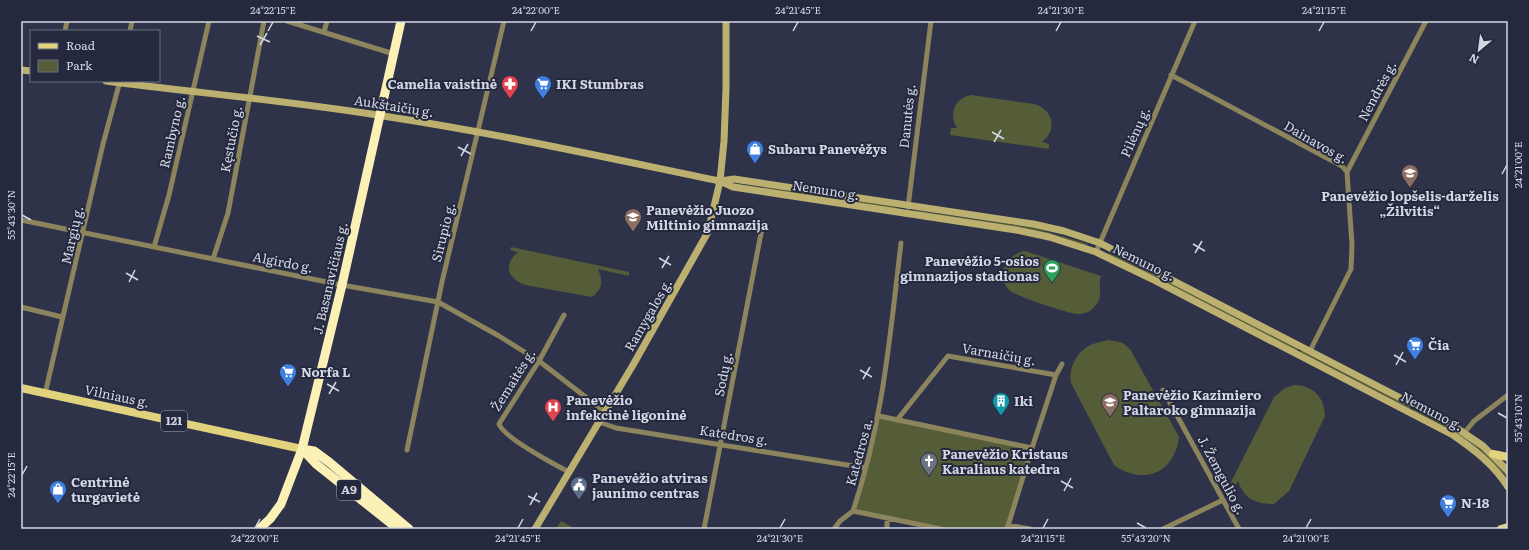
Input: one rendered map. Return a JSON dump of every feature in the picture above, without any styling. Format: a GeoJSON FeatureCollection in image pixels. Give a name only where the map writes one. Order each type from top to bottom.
{"type":"FeatureCollection","features":[{"type":"Feature","properties":{"kind":"highway","name":"J. Basanavičiaus g."},"geometry":{"type":"LineString","coordinates":[[259,529],[273,516],[281,504],[302,449],[342,285],[401,21]]}},
{"type":"Feature","properties":{"kind":"highway","name":"A9"},"geometry":{"type":"LineString","coordinates":[[302,449],[316,464],[398,529]]}},
{"type":"Feature","properties":{"kind":"highway","name":"Vilniaus g."},"geometry":{"type":"LineString","coordinates":[[302,449],[314,451],[329,462],[409,529]]}},
{"type":"Feature","properties":{"kind":"main road","name":"Ramygalos g."},"geometry":{"type":"LineString","coordinates":[[535,529],[704,241],[711,224],[720,181],[726,89],[726,21]]}},
{"type":"Feature","properties":{"kind":"main road","name":"Aukštaičių g."},"geometry":{"type":"LineString","coordinates":[[120,82],[380,115],[559,146],[676,172]]}},
{"type":"Feature","properties":{"kind":"main road","name":"Nemuno g."},"geometry":{"type":"LineString","coordinates":[[676,172],[720,181],[733,187],[1049,237],[1096,252],[1150,278],[1453,435],[1486,459],[1500,474],[1508,487]]}},
{"type":"Feature","properties":{"kind":"main road","name":"Nemuno g."},"geometry":{"type":"LineString","coordinates":[[720,181],[734,179],[1033,224],[1064,231],[1100,243],[1465,432],[1493,454],[1508,471]]}},
{"type":"Feature","properties":{"kind":"main road","name":"Vilniaus g."},"geometry":{"type":"LineString","coordinates":[[21,388],[302,449]]}},
{"type":"Feature","properties":{"kind":"main road"},"geometry":{"type":"LineString","coordinates":[[1493,454],[1508,457]]}},
{"type":"Feature","properties":{"kind":"main road"},"geometry":{"type":"LineString","coordinates":[[1501,529],[1508,527]]}},
{"type":"Feature","properties":{"kind":"street","name":"Rambyno g."},"geometry":{"type":"LineString","coordinates":[[154,247],[169,195],[209,21]]}},
{"type":"Feature","properties":{"kind":"street","name":"Kęstučio g."},"geometry":{"type":"LineString","coordinates":[[213,259],[228,213],[264,21]]}},
{"type":"Feature","properties":{"kind":"street"},"geometry":{"type":"LineString","coordinates":[[287,21],[394,54]]}},
{"type":"Feature","properties":{"kind":"street"},"geometry":{"type":"LineString","coordinates":[[324,32],[327,21]]}},
{"type":"Feature","properties":{"kind":"street","name":"Sirupio g."},"geometry":{"type":"LineString","coordinates":[[407,450],[438,302],[504,21]]}},
{"type":"Feature","properties":{"kind":"street","name":"Danutės g."},"geometry":{"type":"LineString","coordinates":[[907,214],[931,21]]}},
{"type":"Feature","properties":{"kind":"street","name":"Pilėnų g."},"geometry":{"type":"LineString","coordinates":[[1096,252],[1195,21]]}},
{"type":"Feature","properties":{"kind":"street","name":"Nendrės g."},"geometry":{"type":"LineString","coordinates":[[1347,172],[1426,21]]}},
{"type":"Feature","properties":{"kind":"street","name":"Dainavos g."},"geometry":{"type":"LineString","coordinates":[[1171,75],[1342,166],[1347,172],[1352,245],[1351,269],[1310,351]]}},
{"type":"Feature","properties":{"kind":"street","name":"Margių g."},"geometry":{"type":"LineString","coordinates":[[45,394],[62,317],[84,233],[103,144],[120,82]]}},
{"type":"Feature","properties":{"kind":"street","name":"Algirdo g."},"geometry":{"type":"LineString","coordinates":[[21,220],[342,285],[438,302],[499,336],[539,361],[605,412]]}},
{"type":"Feature","properties":{"kind":"street","name":"Sodų g."},"geometry":{"type":"LineString","coordinates":[[704,529],[763,223]]}},
{"type":"Feature","properties":{"kind":"street"},"geometry":{"type":"LineString","coordinates":[[879,416],[895,308],[901,243]]}},
{"type":"Feature","properties":{"kind":"street"},"geometry":{"type":"LineString","coordinates":[[21,307],[62,317]]}},
{"type":"Feature","properties":{"kind":"street","name":"Žemaitės g."},"geometry":{"type":"LineString","coordinates":[[564,315],[539,361],[499,424],[502,429],[528,448],[569,472]]}},
{"type":"Feature","properties":{"kind":"street","name":"Varnaičių g."},"geometry":{"type":"LineString","coordinates":[[897,420],[948,356],[1056,376]]}},
{"type":"Feature","properties":{"kind":"street"},"geometry":{"type":"LineString","coordinates":[[1030,529],[1008,527],[1032,448],[1056,376],[1062,364]]}},
{"type":"Feature","properties":{"kind":"street","name":"J. Žemgulio g."},"geometry":{"type":"LineString","coordinates":[[1163,390],[1239,529]]}},
{"type":"Feature","properties":{"kind":"street"},"geometry":{"type":"LineString","coordinates":[[1465,432],[1474,421],[1508,395]]}},
{"type":"Feature","properties":{"kind":"street","name":"Katedros a."},"geometry":{"type":"LineString","coordinates":[[853,511],[879,416],[1032,448]]}},
{"type":"Feature","properties":{"kind":"street","name":"Katedros g."},"geometry":{"type":"LineString","coordinates":[[599,422],[616,428],[866,468]]}},
{"type":"Feature","properties":{"kind":"street"},"geometry":{"type":"LineString","coordinates":[[1163,529],[1223,500]]}},
{"type":"Feature","properties":{"kind":"street"},"geometry":{"type":"LineString","coordinates":[[834,529],[840,521],[853,511],[940,529]]}},
{"type":"Feature","properties":{"kind":"street"},"geometry":{"type":"LineString","coordinates":[[887,518],[887,529]]}},
{"type":"Feature","properties":{"kind":"green space"},"geometry":{"type":"Polygon","coordinates":[[[971,95],[1034,104],[1046,110],[1052,126],[1047,137],[1042,142],[1049,144],[1049,149],[950,135],[951,128],[957,128],[954,123],[953,112],[957,103],[961,99],[971,95]]]}},
{"type":"Feature","properties":{"kind":"green space"},"geometry":{"type":"Polygon","coordinates":[[[734,183],[897,207],[896,209],[734,186],[734,183]]]}},
{"type":"Feature","properties":{"kind":"green space"},"geometry":{"type":"Polygon","coordinates":[[[913,211],[1034,228],[1088,244],[1087,246],[913,211]]]}},
{"type":"Feature","properties":{"kind":"green space"},"geometry":{"type":"Polygon","coordinates":[[[511,247],[629,272],[629,276],[598,269],[601,284],[598,291],[592,297],[525,285],[514,279],[509,271],[510,262],[518,252],[510,250],[511,247]]]}},
{"type":"Feature","properties":{"kind":"green space","name":"Panevėžio 5-osios gimnazijos stadionas"},"geometry":{"type":"Polygon","coordinates":[[[1025,251],[1101,276],[1100,296],[1097,303],[1092,309],[1080,314],[1054,308],[1013,293],[1005,284],[1003,271],[1008,260],[1025,251]]]}},
{"type":"Feature","properties":{"kind":"green space"},"geometry":{"type":"Polygon","coordinates":[[[1110,253],[1298,348],[1297,351],[1109,255],[1110,253]]]}},
{"type":"Feature","properties":{"kind":"green space"},"geometry":{"type":"Polygon","coordinates":[[[1109,340],[1123,343],[1130,349],[1179,437],[1171,460],[1156,472],[1146,475],[1136,475],[1114,465],[1071,383],[1070,377],[1073,365],[1083,350],[1088,346],[1109,340]]]}},
{"type":"Feature","properties":{"kind":"green space"},"geometry":{"type":"Polygon","coordinates":[[[1301,350],[1411,407],[1410,409],[1300,352],[1301,350]]]}},
{"type":"Feature","properties":{"kind":"green space"},"geometry":{"type":"Polygon","coordinates":[[[1294,385],[1307,387],[1317,394],[1323,404],[1325,416],[1289,491],[1274,504],[1262,503],[1247,496],[1238,481],[1234,488],[1229,486],[1274,397],[1285,388],[1294,385]]]}},
{"type":"Feature","properties":{"kind":"green space"},"geometry":{"type":"Polygon","coordinates":[[[1414,409],[1453,430],[1484,450],[1505,471],[1508,481],[1488,458],[1477,449],[1465,440],[1413,411],[1414,409]]]}},
{"type":"Feature","properties":{"kind":"green space"},"geometry":{"type":"Polygon","coordinates":[[[879,416],[1032,448],[1007,529],[941,529],[853,511],[879,416]]]}},
{"type":"Feature","properties":{"kind":"green space"},"geometry":{"type":"Polygon","coordinates":[[[561,521],[575,529],[556,529],[561,521]]]}},
{"type":"Feature","properties":{"kind":"place","name":"Camelia vaistinė"},"geometry":{"type":"Point","coordinates":[510,99]}},
{"type":"Feature","properties":{"kind":"place","name":"IKI Stumbras"},"geometry":{"type":"Point","coordinates":[543,99]}},
{"type":"Feature","properties":{"kind":"place","name":"Subaru Panevėžys"},"geometry":{"type":"Point","coordinates":[755,164]}},
{"type":"Feature","properties":{"kind":"place","name":"Panevėžio lopšelis-darželis „Žilvitis“"},"geometry":{"type":"Point","coordinates":[1410,188]}},
{"type":"Feature","properties":{"kind":"place","name":"Panevėžio Juozo Miltinio gimnazija"},"geometry":{"type":"Point","coordinates":[633,232]}},
{"type":"Feature","properties":{"kind":"place","name":"Panevėžio 5-osios gimnazijos stadionas"},"geometry":{"type":"Point","coordinates":[1052,283]}},
{"type":"Feature","properties":{"kind":"place","name":"Čia"},"geometry":{"type":"Point","coordinates":[1415,360]}},
{"type":"Feature","properties":{"kind":"place","name":"Norfa L"},"geometry":{"type":"Point","coordinates":[288,387]}},
{"type":"Feature","properties":{"kind":"place","name":"Iki"},"geometry":{"type":"Point","coordinates":[1001,416]}},
{"type":"Feature","properties":{"kind":"place","name":"Panevėžio Kazimiero Paltaroko gimnazija"},"geometry":{"type":"Point","coordinates":[1110,417]}},
{"type":"Feature","properties":{"kind":"place","name":"Panevėžio infekcinė ligoninė"},"geometry":{"type":"Point","coordinates":[553,422]}},
{"type":"Feature","properties":{"kind":"place","name":"Panevėžio Kristaus Karaliaus katedra"},"geometry":{"type":"Point","coordinates":[929,476]}},
{"type":"Feature","properties":{"kind":"place","name":"Panevėžio atviras jaunimo centras"},"geometry":{"type":"Point","coordinates":[579,500]}},
{"type":"Feature","properties":{"kind":"place","name":"Centrinė turgavietė"},"geometry":{"type":"Point","coordinates":[58,504]}},
{"type":"Feature","properties":{"kind":"place","name":"N-18"},"geometry":{"type":"Point","coordinates":[1448,518]}}]}
